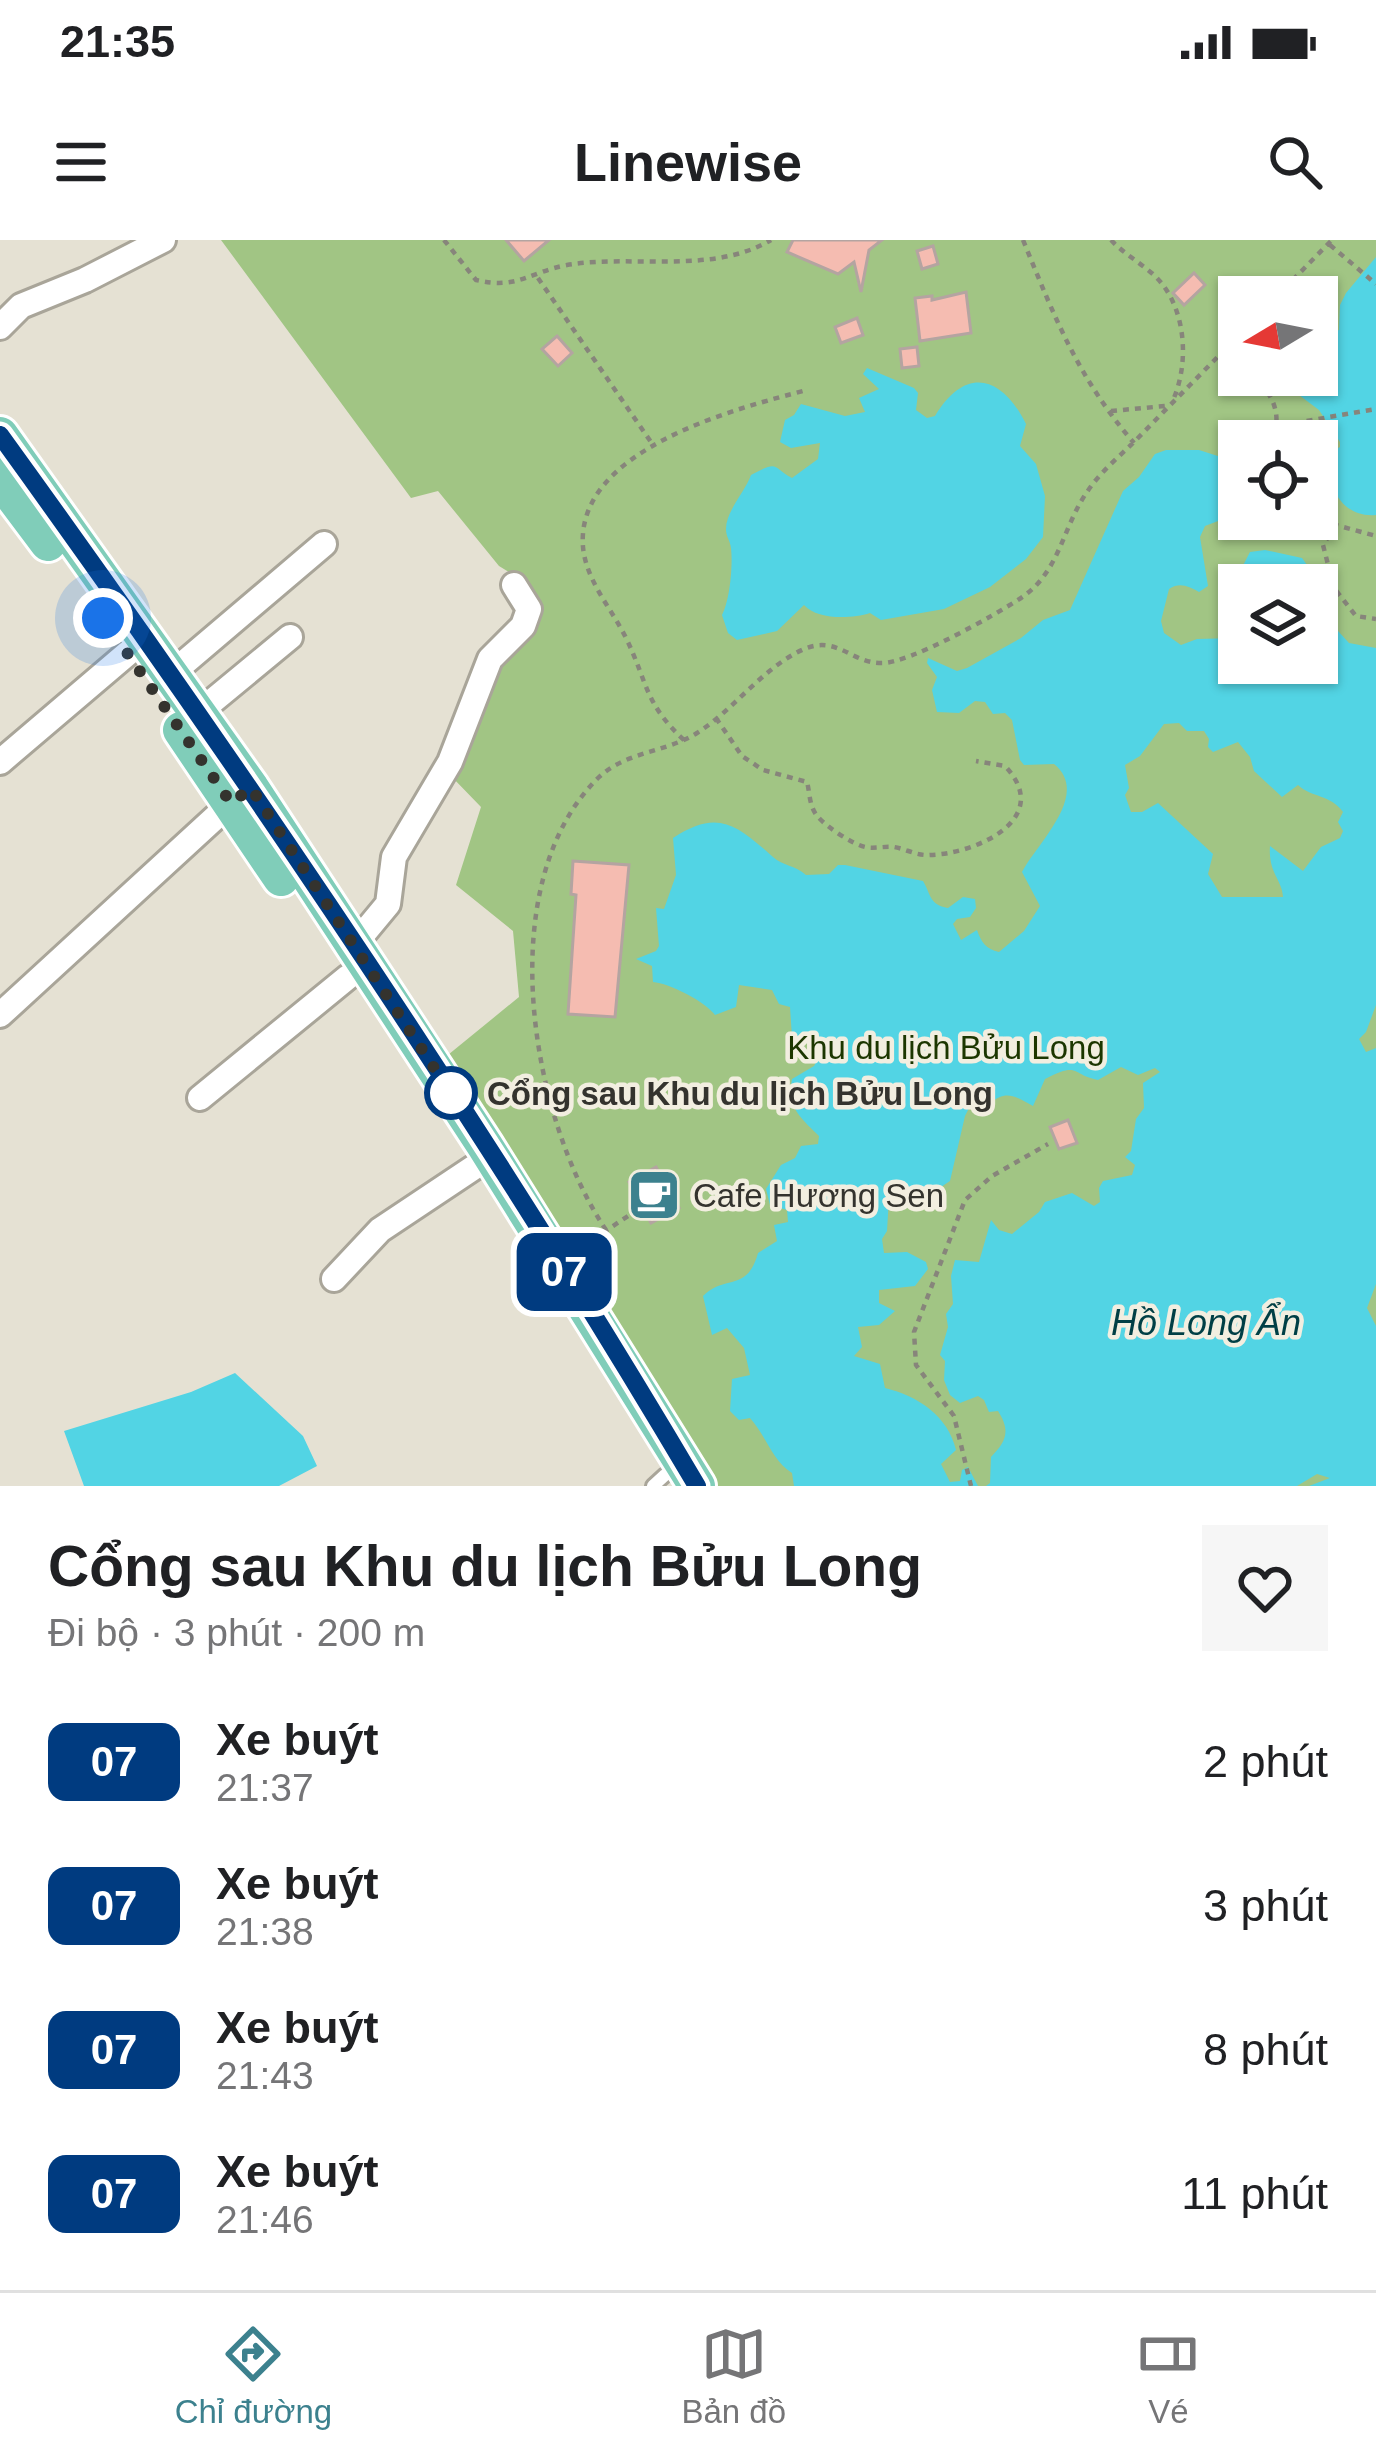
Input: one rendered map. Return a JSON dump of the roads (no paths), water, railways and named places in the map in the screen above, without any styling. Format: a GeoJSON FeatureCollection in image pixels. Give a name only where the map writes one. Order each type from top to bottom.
{"type":"FeatureCollection","features":[{"type":"Feature","properties":{"kind":"main road"},"geometry":{"type":"LineString","coordinates":[[0,435],[198,712],[241,795]]}},
{"type":"Feature","properties":{"kind":"main road"},"geometry":{"type":"LineString","coordinates":[[0,478],[128,653],[241,795],[558,1262],[672,1483]]}},
{"type":"Feature","properties":{"kind":"main road"},"geometry":{"type":"LineString","coordinates":[[351,961],[473,1168],[672,1483]]}},
{"type":"Feature","properties":{"kind":"street"},"geometry":{"type":"LineString","coordinates":[[0,327],[21,306],[118,251],[163,240]]}},
{"type":"Feature","properties":{"kind":"street"},"geometry":{"type":"LineString","coordinates":[[171,674],[324,544]]}},
{"type":"Feature","properties":{"kind":"street"},"geometry":{"type":"LineString","coordinates":[[200,1098],[351,961],[388,904],[394,857],[450,763],[490,659],[527,618],[529,609],[514,585]]}},
{"type":"Feature","properties":{"kind":"street"},"geometry":{"type":"LineString","coordinates":[[198,712],[290,637]]}},
{"type":"Feature","properties":{"kind":"street"},"geometry":{"type":"LineString","coordinates":[[0,762],[128,653]]}},
{"type":"Feature","properties":{"kind":"street"},"geometry":{"type":"LineString","coordinates":[[0,1015],[241,795]]}},
{"type":"Feature","properties":{"kind":"street"},"geometry":{"type":"LineString","coordinates":[[334,1279],[380,1230],[473,1168]]}},
{"type":"Feature","properties":{"kind":"water"},"geometry":{"type":"Polygon","coordinates":[[[1376,257],[1376,515],[1354,511],[1338,498],[1338,420],[1326,420],[1300,396],[1338,396],[1338,330],[1346,293],[1376,257]]]}},
{"type":"Feature","properties":{"kind":"water"},"geometry":{"type":"Polygon","coordinates":[[[867,368],[914,388],[916,410],[927,418],[971,383],[995,387],[1006,395],[1026,424],[1020,446],[1036,464],[1045,496],[1043,537],[1026,559],[990,587],[944,609],[881,620],[870,613],[826,616],[804,605],[777,631],[737,640],[728,633],[722,615],[732,564],[726,529],[732,508],[751,475],[771,466],[792,478],[818,459],[820,443],[791,448],[780,442],[785,420],[801,404],[845,416],[865,412],[859,398],[879,389],[863,374],[867,368]]]}},
{"type":"Feature","properties":{"kind":"water","name":"Hồ Long Ẩn"},"geometry":{"type":"Polygon","coordinates":[[[1166,450],[1199,450],[1218,456],[1218,521],[1205,526],[1200,537],[1208,586],[1199,592],[1184,586],[1169,589],[1161,621],[1164,633],[1181,645],[1218,638],[1218,684],[1338,684],[1338,631],[1349,643],[1376,648],[1376,1005],[1359,1039],[1366,1052],[1376,1048],[1376,1284],[1367,1308],[1376,1326],[1376,1486],[1309,1486],[1330,1478],[1317,1474],[1297,1486],[986,1486],[991,1457],[1005,1436],[1005,1425],[998,1411],[989,1412],[978,1396],[960,1403],[950,1395],[940,1355],[948,1327],[946,1314],[953,1304],[955,1260],[979,1262],[991,1220],[999,1230],[1012,1234],[1045,1202],[1072,1193],[1094,1206],[1100,1202],[1103,1181],[1132,1175],[1135,1165],[1125,1157],[1144,1108],[1143,1083],[1160,1072],[1155,1068],[1138,1075],[1121,1067],[1098,1080],[1070,1070],[1056,1074],[1045,1079],[1033,1106],[1007,1095],[990,1104],[971,1104],[950,1181],[935,1191],[889,1197],[884,1253],[907,1252],[926,1262],[928,1269],[915,1286],[879,1290],[879,1303],[895,1311],[879,1325],[858,1327],[862,1347],[854,1356],[880,1364],[885,1388],[920,1402],[939,1418],[956,1450],[941,1464],[950,1482],[960,1481],[962,1470],[968,1467],[978,1486],[794,1486],[792,1473],[750,1418],[739,1420],[730,1411],[732,1379],[750,1375],[744,1348],[727,1328],[712,1335],[703,1296],[748,1274],[758,1253],[777,1241],[774,1225],[788,1222],[787,1210],[770,1205],[766,1189],[801,1146],[818,1144],[819,1136],[796,1111],[791,1089],[792,1079],[814,1066],[820,1055],[814,1041],[792,1037],[790,1007],[779,1004],[772,990],[739,985],[736,1007],[715,1015],[687,994],[653,982],[652,966],[636,959],[659,946],[656,908],[664,909],[676,875],[673,838],[703,824],[726,824],[806,875],[829,874],[845,865],[923,881],[942,907],[963,897],[975,899],[970,917],[953,924],[961,940],[977,930],[985,944],[999,952],[1024,931],[1040,906],[1022,872],[1058,818],[1067,789],[1064,776],[1054,764],[1024,765],[1012,720],[1005,713],[993,714],[985,702],[975,701],[959,713],[937,712],[932,690],[937,677],[928,658],[957,671],[967,668],[1043,620],[1070,610],[1123,491],[1155,454],[1166,450]],[[1164,724],[1140,756],[1125,765],[1129,788],[1125,795],[1131,812],[1158,803],[1213,854],[1208,874],[1222,897],[1283,897],[1270,846],[1303,871],[1321,847],[1340,838],[1343,831],[1338,822],[1343,812],[1298,785],[1282,797],[1254,771],[1238,742],[1213,752],[1204,731],[1164,724]]]}},
{"type":"Feature","properties":{"kind":"water"},"geometry":{"type":"Polygon","coordinates":[[[1265,550],[1302,558],[1306,564],[1244,564],[1250,552],[1265,550]]]}},
{"type":"Feature","properties":{"kind":"water"},"geometry":{"type":"Polygon","coordinates":[[[235,1373],[303,1436],[317,1466],[279,1486],[84,1486],[64,1431],[191,1392],[235,1373]]]}},
{"type":"Feature","properties":{"kind":"place","name":"Cổng sau Khu du lịch Bửu Long"},"geometry":{"type":"Point","coordinates":[451,1093]}},
{"type":"Feature","properties":{"kind":"place","name":"Cafe Hương Sen"},"geometry":{"type":"Point","coordinates":[654,1195]}},
{"type":"Feature","properties":{"kind":"park label","name":"Khu du lịch Bửu Long"},"geometry":{"type":"Point","coordinates":[946,1047]}}]}
